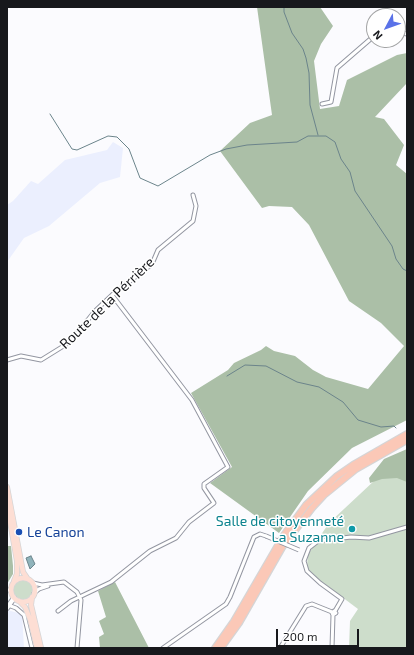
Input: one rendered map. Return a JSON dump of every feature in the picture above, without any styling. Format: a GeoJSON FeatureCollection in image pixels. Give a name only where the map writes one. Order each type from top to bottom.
{"type":"FeatureCollection","features":[{"type":"Feature","properties":{"kind":"highway"},"geometry":{"type":"LineString","coordinates":[[215,648],[234,621],[284,535],[306,505],[337,476],[380,447],[407,434]]}},
{"type":"Feature","properties":{"kind":"highway"},"geometry":{"type":"LineString","coordinates":[[221,648],[239,623],[290,536],[312,508],[324,495],[356,469],[407,440]]}},
{"type":"Feature","properties":{"kind":"main road"},"geometry":{"type":"LineString","coordinates":[[7,487],[22,566],[28,578],[33,583],[34,595],[31,605],[41,648]]}},
{"type":"Feature","properties":{"kind":"main road"},"geometry":{"type":"LineString","coordinates":[[7,504],[17,561],[17,574],[9,590],[25,607],[37,648]]}},
{"type":"Feature","properties":{"kind":"main road"},"geometry":{"type":"LineString","coordinates":[[14,581],[20,578],[28,578]]}},
{"type":"Feature","properties":{"kind":"main road"},"geometry":{"type":"LineString","coordinates":[[16,599],[25,602],[34,595]]}},
{"type":"Feature","properties":{"kind":"street"},"geometry":{"type":"LineString","coordinates":[[322,104],[331,102],[337,68],[366,43]]}},
{"type":"Feature","properties":{"kind":"street","name":"Route de la Pérrière"},"geometry":{"type":"LineString","coordinates":[[7,360],[21,356],[39,360],[70,342],[95,311],[112,294],[152,264],[158,250],[193,221],[196,206],[193,194]]}},
{"type":"Feature","properties":{"kind":"street"},"geometry":{"type":"LineString","coordinates":[[58,610],[80,597],[111,582],[150,551],[176,538],[189,522],[214,503],[203,485],[228,467],[192,400],[112,294]]}},
{"type":"Feature","properties":{"kind":"street"},"geometry":{"type":"LineString","coordinates":[[332,648],[334,613],[342,600],[307,571],[304,561],[306,553],[311,546],[318,541],[350,537],[369,538],[407,527]]}},
{"type":"Feature","properties":{"kind":"street"},"geometry":{"type":"LineString","coordinates":[[163,648],[227,602],[254,537],[257,534],[266,536],[306,553]]}},
{"type":"Feature","properties":{"kind":"street"},"geometry":{"type":"LineString","coordinates":[[33,583],[42,585],[64,582],[80,597],[77,648]]}},
{"type":"Feature","properties":{"kind":"street"},"geometry":{"type":"LineString","coordinates":[[34,595],[42,587],[62,584],[69,586]]}},
{"type":"Feature","properties":{"kind":"street"},"geometry":{"type":"LineString","coordinates":[[8,606],[16,599]]}},
{"type":"Feature","properties":{"kind":"street"},"geometry":{"type":"LineString","coordinates":[[280,648],[306,606],[312,604],[334,613]]}},
{"type":"Feature","properties":{"kind":"street"},"geometry":{"type":"LineString","coordinates":[[8,606],[16,608],[24,615],[32,648]]}},
{"type":"Feature","properties":{"kind":"shaded area"},"geometry":{"type":"Polygon","coordinates":[[[113,142],[123,148],[120,177],[100,183],[49,226],[24,238],[7,262],[7,205],[13,201],[31,181],[38,184],[65,160],[107,150],[113,142]]]}},
{"type":"Feature","properties":{"kind":"shaded area"},"geometry":{"type":"Polygon","coordinates":[[[7,610],[22,614],[24,648],[7,648],[7,610]]]}},
{"type":"Feature","properties":{"kind":"green space"},"geometry":{"type":"Polygon","coordinates":[[[257,7],[320,7],[333,26],[321,44],[314,61],[320,109],[339,106],[347,80],[397,55],[407,53],[407,83],[375,117],[384,119],[404,145],[396,165],[407,174],[407,420],[352,448],[308,491],[279,533],[210,483],[232,467],[191,393],[228,370],[234,363],[266,346],[274,351],[295,356],[313,370],[326,377],[368,389],[404,346],[381,323],[349,301],[309,225],[292,207],[269,206],[262,208],[220,151],[250,123],[272,115],[257,7]]]}},
{"type":"Feature","properties":{"kind":"green space"},"geometry":{"type":"Polygon","coordinates":[[[407,449],[407,482],[397,478],[382,479],[370,483],[369,478],[384,459],[407,449]]]}},
{"type":"Feature","properties":{"kind":"green space"},"geometry":{"type":"Polygon","coordinates":[[[407,458],[407,648],[349,648],[350,621],[358,609],[310,573],[307,565],[308,554],[329,523],[375,480],[407,458]]]}},
{"type":"Feature","properties":{"kind":"green space"},"geometry":{"type":"Polygon","coordinates":[[[7,546],[11,546],[13,574],[7,584],[7,546]]]}},
{"type":"Feature","properties":{"kind":"green space"},"geometry":{"type":"Polygon","coordinates":[[[23,580],[30,583],[33,590],[30,597],[23,600],[16,597],[13,590],[16,583],[23,580]]]}},
{"type":"Feature","properties":{"kind":"green space"},"geometry":{"type":"Polygon","coordinates":[[[115,582],[149,648],[100,648],[99,637],[104,634],[99,621],[106,617],[98,591],[115,582]]]}},
{"type":"Feature","properties":{"kind":"water"},"geometry":{"type":"Polygon","coordinates":[[[31,556],[35,564],[30,569],[26,558],[31,556]]]}},
{"type":"Feature","properties":{"kind":"waterway"},"geometry":{"type":"LineString","coordinates":[[284,7],[284,12],[292,33],[303,49],[306,58],[309,73],[310,105],[318,135]]}},
{"type":"Feature","properties":{"kind":"waterway"},"geometry":{"type":"LineString","coordinates":[[50,114],[72,149],[77,150],[108,136],[117,137],[129,149],[140,178],[158,186],[210,155],[226,149],[247,145],[297,142],[308,136],[326,136],[335,142],[341,159],[350,172],[355,191],[392,246],[396,259],[403,269],[407,271]]}},
{"type":"Feature","properties":{"kind":"waterway"},"geometry":{"type":"LineString","coordinates":[[227,376],[245,365],[266,366],[297,382],[319,387],[343,402],[358,420],[381,427],[394,426],[396,428]]}},
{"type":"Feature","properties":{"kind":"place","name":"Salle de citoyenneté La Suzanne"},"geometry":{"type":"Point","coordinates":[352,529]}},
{"type":"Feature","properties":{"kind":"place","name":"Le Canon"},"geometry":{"type":"Point","coordinates":[19,532]}}]}
